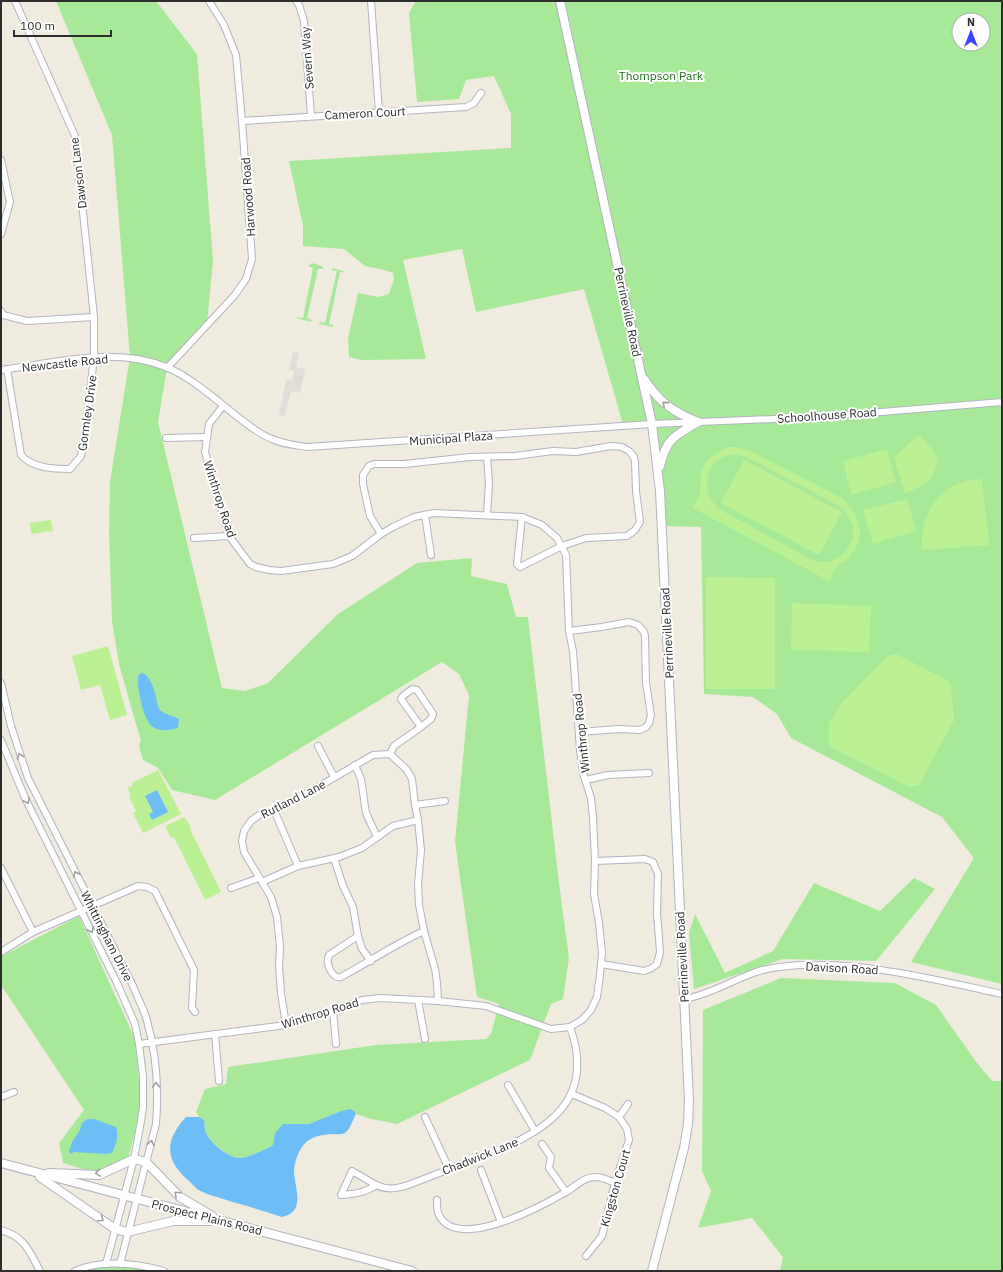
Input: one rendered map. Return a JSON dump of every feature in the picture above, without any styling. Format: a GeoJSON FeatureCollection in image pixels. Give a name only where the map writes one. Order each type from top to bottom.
{"type":"FeatureCollection","features":[{"type":"Feature","properties":{"kind":"street","name":"Dawson Lane"},"geometry":{"type":"LineString","coordinates":[[15,1],[75,136],[94,317],[94,357]]}},
{"type":"Feature","properties":{"kind":"street","name":"Harwood Road"},"geometry":{"type":"LineString","coordinates":[[167,368],[234,296],[246,279],[252,259],[236,56],[224,25],[209,1]]}},
{"type":"Feature","properties":{"kind":"street","name":"Severn Way"},"geometry":{"type":"LineString","coordinates":[[296,1],[299,5],[304,21],[311,116]]}},
{"type":"Feature","properties":{"kind":"street"},"geometry":{"type":"LineString","coordinates":[[371,1],[379,112]]}},
{"type":"Feature","properties":{"kind":"street","name":"Perrineville Road"},"geometry":{"type":"LineString","coordinates":[[560,1],[652,424],[658,473],[667,630],[689,1100],[688,1124],[683,1154],[652,1271]]}},
{"type":"Feature","properties":{"kind":"street","name":"Cameron Court"},"geometry":{"type":"LineString","coordinates":[[242,121],[466,107],[474,103],[481,94]]}},
{"type":"Feature","properties":{"kind":"street"},"geometry":{"type":"LineString","coordinates":[[1,160],[10,202],[1,234]]}},
{"type":"Feature","properties":{"kind":"street"},"geometry":{"type":"LineString","coordinates":[[1,311],[3,315],[27,321],[94,317]]}},
{"type":"Feature","properties":{"kind":"street","name":"Newcastle Road"},"geometry":{"type":"LineString","coordinates":[[4,370],[94,357],[130,357],[145,360],[167,368],[185,377],[253,428]]}},
{"type":"Feature","properties":{"kind":"street","name":"Gormley Drive"},"geometry":{"type":"LineString","coordinates":[[4,370],[21,455],[33,464],[48,468],[70,469],[76,464],[81,456],[94,357]]}},
{"type":"Feature","properties":{"kind":"street"},"geometry":{"type":"LineString","coordinates":[[641,374],[665,405],[674,412],[698,422]]}},
{"type":"Feature","properties":{"kind":"street","name":"Schoolhouse Road"},"geometry":{"type":"LineString","coordinates":[[652,424],[821,417],[1002,402]]}},
{"type":"Feature","properties":{"kind":"street","name":"Winthrop Road"},"geometry":{"type":"LineString","coordinates":[[139,1044],[286,1025],[333,1011],[362,1000],[380,998],[438,1001],[486,1006],[551,1029],[570,1027],[582,1020],[591,1010],[597,996],[602,953],[594,894],[595,861],[591,798],[583,773],[573,651],[569,631],[566,555],[557,538],[542,525],[522,517],[434,513],[414,517],[381,534],[352,556],[333,564],[281,571],[269,570],[250,564],[229,536],[205,452],[209,424],[223,406]]}},
{"type":"Feature","properties":{"kind":"street"},"geometry":{"type":"LineString","coordinates":[[658,473],[662,455],[668,443],[676,434],[698,422]]}},
{"type":"Feature","properties":{"kind":"street","name":"Municipal Plaza"},"geometry":{"type":"LineString","coordinates":[[253,428],[271,439],[290,445],[307,447],[652,424]]}},
{"type":"Feature","properties":{"kind":"street"},"geometry":{"type":"LineString","coordinates":[[166,438],[206,437]]}},
{"type":"Feature","properties":{"kind":"street"},"geometry":{"type":"LineString","coordinates":[[381,534],[370,516],[363,484],[363,475],[369,466],[374,464],[404,464],[470,457],[516,456],[553,451],[576,452],[611,446],[622,447],[629,451],[634,457],[640,522],[635,530],[627,536],[586,538],[562,546],[520,567],[518,566],[522,517]]}},
{"type":"Feature","properties":{"kind":"street"},"geometry":{"type":"LineString","coordinates":[[487,457],[489,484],[487,515]]}},
{"type":"Feature","properties":{"kind":"street"},"geometry":{"type":"LineString","coordinates":[[425,515],[431,555]]}},
{"type":"Feature","properties":{"kind":"street"},"geometry":{"type":"LineString","coordinates":[[194,538],[229,536]]}},
{"type":"Feature","properties":{"kind":"street"},"geometry":{"type":"LineString","coordinates":[[569,631],[628,622],[638,625],[644,632],[645,636],[646,683],[650,715],[649,723],[646,727],[640,730],[619,729],[579,732]]}},
{"type":"Feature","properties":{"kind":"street","name":"Whittingham Drive"},"geometry":{"type":"LineString","coordinates":[[1,683],[11,726],[28,778],[133,986],[146,1016],[152,1042],[155,1062],[156,1124],[120,1264]]}},
{"type":"Feature","properties":{"kind":"street"},"geometry":{"type":"LineString","coordinates":[[421,727],[401,699],[412,689],[417,690],[433,714],[431,719],[421,727],[394,746],[390,754],[407,770],[412,779],[421,850],[418,884],[419,905],[424,931],[435,969],[438,1001]]}},
{"type":"Feature","properties":{"kind":"street","name":"Whittingham Drive"},"geometry":{"type":"LineString","coordinates":[[1,740],[25,798],[117,983],[134,1024],[139,1044],[143,1076],[144,1107],[134,1159],[106,1264]]}},
{"type":"Feature","properties":{"kind":"street"},"geometry":{"type":"LineString","coordinates":[[318,746],[334,777]]}},
{"type":"Feature","properties":{"kind":"street","name":"Rutland Lane"},"geometry":{"type":"LineString","coordinates":[[286,1025],[281,993],[279,966],[280,947],[277,917],[271,898],[244,852],[242,841],[244,831],[251,821],[259,815],[274,810],[318,787],[373,755],[390,754]]}},
{"type":"Feature","properties":{"kind":"street"},"geometry":{"type":"LineString","coordinates":[[355,765],[361,779],[366,813],[378,837]]}},
{"type":"Feature","properties":{"kind":"street"},"geometry":{"type":"LineString","coordinates":[[586,780],[608,775],[649,773]]}},
{"type":"Feature","properties":{"kind":"street"},"geometry":{"type":"LineString","coordinates":[[415,805],[445,801]]}},
{"type":"Feature","properties":{"kind":"street"},"geometry":{"type":"LineString","coordinates":[[274,810],[298,866]]}},
{"type":"Feature","properties":{"kind":"street"},"geometry":{"type":"LineString","coordinates":[[231,888],[261,880],[298,866],[334,858],[362,848],[387,829],[399,824],[418,820]]}},
{"type":"Feature","properties":{"kind":"street"},"geometry":{"type":"LineString","coordinates":[[334,858],[343,886],[353,907],[362,950],[371,961]]}},
{"type":"Feature","properties":{"kind":"street"},"geometry":{"type":"LineString","coordinates":[[595,861],[645,859],[653,862],[658,874],[657,913],[660,952],[657,964],[644,971],[601,964]]}},
{"type":"Feature","properties":{"kind":"street"},"geometry":{"type":"LineString","coordinates":[[1,868],[33,932]]}},
{"type":"Feature","properties":{"kind":"street"},"geometry":{"type":"LineString","coordinates":[[1,952],[33,932],[138,886],[147,887],[154,891],[194,970],[192,1008],[195,1012]]}},
{"type":"Feature","properties":{"kind":"street"},"geometry":{"type":"LineString","coordinates":[[358,936],[329,955],[327,958],[334,976],[338,978],[341,977],[371,961],[406,939],[424,931]]}},
{"type":"Feature","properties":{"kind":"street","name":"Davison Road"},"geometry":{"type":"LineString","coordinates":[[685,999],[695,997],[758,972],[778,967],[817,965],[878,969],[1002,994]]}},
{"type":"Feature","properties":{"kind":"street"},"geometry":{"type":"LineString","coordinates":[[418,1000],[425,1039]]}},
{"type":"Feature","properties":{"kind":"street"},"geometry":{"type":"LineString","coordinates":[[333,1011],[336,1044]]}},
{"type":"Feature","properties":{"kind":"street","name":"Chadwick Lane"},"geometry":{"type":"LineString","coordinates":[[376,1185],[385,1189],[398,1188],[510,1146],[535,1132],[550,1121],[560,1111],[572,1094],[576,1077],[578,1060],[576,1043],[570,1027]]}},
{"type":"Feature","properties":{"kind":"street"},"geometry":{"type":"LineString","coordinates":[[216,1034],[219,1081]]}},
{"type":"Feature","properties":{"kind":"street"},"geometry":{"type":"LineString","coordinates":[[508,1085],[535,1132]]}},
{"type":"Feature","properties":{"kind":"street"},"geometry":{"type":"LineString","coordinates":[[1,1097],[14,1092]]}},
{"type":"Feature","properties":{"kind":"street"},"geometry":{"type":"LineString","coordinates":[[572,1094],[605,1108],[619,1116],[628,1104]]}},
{"type":"Feature","properties":{"kind":"street","name":"Kingston Court"},"geometry":{"type":"LineString","coordinates":[[586,1256],[602,1236],[629,1140],[626,1129],[619,1116]]}},
{"type":"Feature","properties":{"kind":"street"},"geometry":{"type":"LineString","coordinates":[[425,1117],[449,1169]]}},
{"type":"Feature","properties":{"kind":"street"},"geometry":{"type":"LineString","coordinates":[[542,1144],[551,1157],[549,1168],[566,1192]]}},
{"type":"Feature","properties":{"kind":"street"},"geometry":{"type":"LineString","coordinates":[[34,1173],[99,1175],[134,1159],[146,1162],[180,1197],[222,1221]]}},
{"type":"Feature","properties":{"kind":"street","name":"Prospect Plains Road"},"geometry":{"type":"LineString","coordinates":[[1,1163],[34,1173],[412,1271]]}},
{"type":"Feature","properties":{"kind":"street"},"geometry":{"type":"LineString","coordinates":[[481,1170],[502,1222]]}},
{"type":"Feature","properties":{"kind":"street"},"geometry":{"type":"LineString","coordinates":[[352,1171],[376,1185],[370,1190],[362,1193],[341,1195],[352,1171]]}},
{"type":"Feature","properties":{"kind":"street"},"geometry":{"type":"LineString","coordinates":[[34,1173],[115,1229],[127,1232],[159,1223],[173,1221],[222,1221]]}},
{"type":"Feature","properties":{"kind":"street"},"geometry":{"type":"LineString","coordinates":[[437,1200],[438,1214],[445,1224],[456,1228],[482,1228],[502,1222],[534,1209],[566,1192],[587,1178],[601,1177],[616,1183]]}},
{"type":"Feature","properties":{"kind":"street"},"geometry":{"type":"LineString","coordinates":[[1,1230],[12,1233],[22,1241],[40,1271]]}},
{"type":"Feature","properties":{"kind":"street"},"geometry":{"type":"LineString","coordinates":[[75,1271],[106,1264],[146,1266],[164,1271]]}},
{"type":"Feature","properties":{"kind":"green space"},"geometry":{"type":"Polygon","coordinates":[[[56,1],[156,1],[197,54],[213,261],[207,324],[167,368],[158,422],[222,688],[245,691],[268,683],[338,614],[417,563],[472,558],[471,576],[507,584],[516,617],[528,617],[569,958],[563,999],[551,1004],[530,1060],[397,1124],[371,1119],[356,1114],[354,1111],[341,1111],[309,1124],[295,1124],[275,1133],[273,1145],[251,1156],[238,1158],[224,1152],[208,1137],[205,1131],[204,1120],[199,1117],[196,1112],[205,1089],[226,1084],[228,1067],[376,1045],[486,1039],[491,1034],[499,1004],[477,997],[455,842],[469,695],[459,674],[442,662],[215,800],[172,790],[158,768],[143,760],[139,746],[141,740],[119,664],[112,621],[109,531],[110,482],[130,357],[112,135],[56,1]]]}},
{"type":"Feature","properties":{"kind":"green space","name":"Thompson Park"},"geometry":{"type":"Polygon","coordinates":[[[416,1],[1002,1],[1002,984],[911,962],[974,858],[942,817],[791,738],[777,714],[753,697],[704,694],[701,527],[663,526],[653,427],[624,428],[584,289],[476,312],[462,249],[403,260],[426,359],[361,360],[349,357],[348,339],[358,293],[379,297],[389,294],[394,279],[393,273],[365,266],[344,249],[303,246],[303,226],[289,161],[511,148],[511,114],[494,76],[466,80],[459,99],[417,102],[409,13],[416,1]]]}},
{"type":"Feature","properties":{"kind":"green space"},"geometry":{"type":"Polygon","coordinates":[[[312,263],[322,266],[324,269],[318,269],[307,318],[312,320],[311,322],[296,318],[303,318],[313,268],[308,266],[312,263]]]}},
{"type":"Feature","properties":{"kind":"green space"},"geometry":{"type":"Polygon","coordinates":[[[332,268],[346,272],[340,272],[329,324],[333,325],[333,327],[319,324],[320,322],[325,323],[337,271],[332,270],[332,268]]]}},
{"type":"Feature","properties":{"kind":"green space"},"geometry":{"type":"Polygon","coordinates":[[[919,435],[932,449],[938,460],[934,473],[927,482],[918,488],[905,493],[894,457],[919,435]]]}},
{"type":"Feature","properties":{"kind":"green space"},"geometry":{"type":"Polygon","coordinates":[[[728,447],[738,447],[753,452],[840,497],[847,503],[859,525],[859,540],[856,548],[849,558],[838,565],[829,581],[693,508],[700,494],[701,471],[707,461],[716,453],[728,447]],[[729,455],[718,460],[708,475],[707,487],[711,499],[719,509],[810,559],[819,562],[828,562],[844,553],[851,542],[853,530],[850,520],[842,508],[747,457],[729,455]]]}},
{"type":"Feature","properties":{"kind":"green space"},"geometry":{"type":"Polygon","coordinates":[[[887,449],[896,482],[851,495],[843,461],[887,449]]]}},
{"type":"Feature","properties":{"kind":"green space"},"geometry":{"type":"Polygon","coordinates":[[[744,460],[842,512],[819,555],[721,503],[744,460]]]}},
{"type":"Feature","properties":{"kind":"green space"},"geometry":{"type":"Polygon","coordinates":[[[982,479],[989,545],[922,550],[925,520],[934,503],[941,495],[958,484],[982,479]]]}},
{"type":"Feature","properties":{"kind":"green space"},"geometry":{"type":"Polygon","coordinates":[[[907,499],[916,531],[873,544],[863,510],[907,499]]]}},
{"type":"Feature","properties":{"kind":"green space"},"geometry":{"type":"Polygon","coordinates":[[[51,520],[53,531],[31,534],[30,523],[51,520]]]}},
{"type":"Feature","properties":{"kind":"green space"},"geometry":{"type":"Polygon","coordinates":[[[706,577],[775,578],[775,689],[706,689],[706,577]]]}},
{"type":"Feature","properties":{"kind":"green space"},"geometry":{"type":"Polygon","coordinates":[[[792,603],[871,606],[869,652],[791,650],[792,603]]]}},
{"type":"Feature","properties":{"kind":"green space"},"geometry":{"type":"Polygon","coordinates":[[[108,646],[127,715],[110,720],[100,685],[81,690],[72,656],[108,646]]]}},
{"type":"Feature","properties":{"kind":"green space"},"geometry":{"type":"Polygon","coordinates":[[[896,654],[947,680],[951,686],[954,720],[919,785],[909,787],[829,746],[829,723],[841,704],[888,656],[896,654]]]}},
{"type":"Feature","properties":{"kind":"green space"},"geometry":{"type":"Polygon","coordinates":[[[158,770],[181,814],[143,833],[133,813],[136,811],[129,797],[131,797],[128,788],[133,785],[132,783],[158,770]]]}},
{"type":"Feature","properties":{"kind":"green space"},"geometry":{"type":"Polygon","coordinates":[[[185,817],[221,892],[205,900],[174,837],[171,838],[165,826],[185,817]]]}},
{"type":"Feature","properties":{"kind":"green space"},"geometry":{"type":"Polygon","coordinates":[[[914,878],[935,889],[876,961],[783,959],[694,989],[689,933],[695,914],[725,973],[773,951],[814,883],[880,911],[914,878]]]}},
{"type":"Feature","properties":{"kind":"green space"},"geometry":{"type":"Polygon","coordinates":[[[79,916],[136,1041],[141,1109],[127,1163],[99,1174],[63,1163],[59,1143],[84,1110],[1,985],[1,950],[4,955],[79,916]]]}},
{"type":"Feature","properties":{"kind":"green space"},"geometry":{"type":"Polygon","coordinates":[[[781,978],[895,983],[936,1005],[977,1063],[992,1081],[1002,1081],[1002,1271],[780,1271],[783,1257],[752,1218],[698,1228],[711,1191],[702,1171],[703,1010],[781,978]]]}},
{"type":"Feature","properties":{"kind":"green space"},"geometry":{"type":"Polygon","coordinates":[[[120,1264],[143,1267],[142,1271],[82,1271],[95,1266],[120,1264]]]}},
{"type":"Feature","properties":{"kind":"shaded area"},"geometry":{"type":"Polygon","coordinates":[[[293,352],[299,353],[296,367],[305,369],[300,393],[291,391],[285,416],[279,415],[286,380],[292,381],[294,371],[289,370],[293,352]]]}},
{"type":"Feature","properties":{"kind":"water"},"geometry":{"type":"Polygon","coordinates":[[[143,673],[152,684],[159,709],[163,713],[179,719],[178,728],[168,730],[156,729],[146,718],[138,686],[139,674],[143,673]]]}},
{"type":"Feature","properties":{"kind":"water"},"geometry":{"type":"Polygon","coordinates":[[[157,790],[168,812],[152,820],[149,814],[153,812],[145,796],[157,790]]]}},
{"type":"Feature","properties":{"kind":"water"},"geometry":{"type":"Polygon","coordinates":[[[350,1109],[356,1114],[347,1132],[342,1134],[320,1135],[310,1139],[303,1146],[296,1161],[294,1170],[297,1205],[289,1214],[282,1217],[229,1201],[197,1189],[180,1172],[171,1157],[170,1149],[174,1134],[186,1117],[199,1117],[204,1120],[206,1133],[215,1145],[233,1157],[242,1158],[256,1154],[273,1145],[275,1133],[283,1124],[309,1124],[341,1111],[350,1109]]]}},
{"type":"Feature","properties":{"kind":"water"},"geometry":{"type":"Polygon","coordinates":[[[88,1119],[94,1119],[116,1127],[117,1140],[112,1153],[74,1152],[71,1154],[69,1151],[72,1142],[80,1130],[82,1123],[88,1119]]]}}]}
